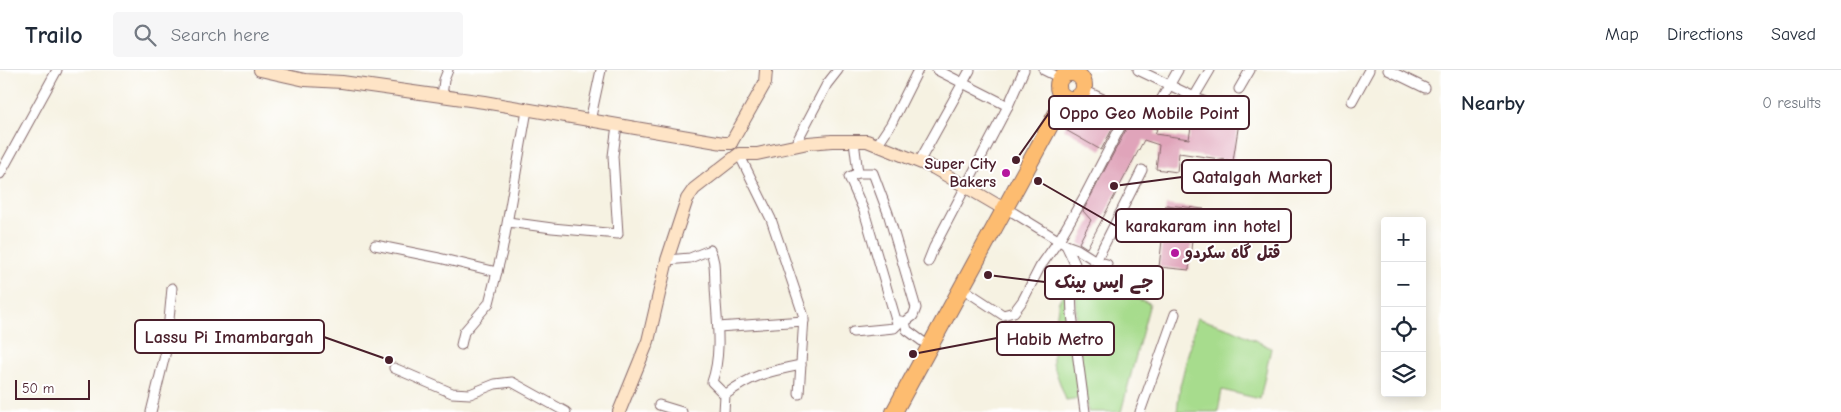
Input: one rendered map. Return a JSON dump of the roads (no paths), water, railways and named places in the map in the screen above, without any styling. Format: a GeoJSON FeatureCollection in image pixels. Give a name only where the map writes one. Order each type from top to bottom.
{"type":"FeatureCollection","features":[{"type":"Feature","properties":{"kind":"highway"},"geometry":{"type":"LineString","coordinates":[[1079,72],[1085,83],[1084,90],[1075,98],[1065,98],[1058,87],[1060,78],[1067,73],[1079,72]]}},
{"type":"Feature","properties":{"kind":"highway"},"geometry":{"type":"LineString","coordinates":[[894,412],[1065,98]]}},
{"type":"Feature","properties":{"kind":"street"},"geometry":{"type":"LineString","coordinates":[[0,174],[57,70]]}},
{"type":"Feature","properties":{"kind":"street"},"geometry":{"type":"LineString","coordinates":[[260,70],[305,80],[342,82],[442,96],[730,143]]}},
{"type":"Feature","properties":{"kind":"street"},"geometry":{"type":"LineString","coordinates":[[442,96],[444,80],[448,70]]}},
{"type":"Feature","properties":{"kind":"street"},"geometry":{"type":"LineString","coordinates":[[590,121],[601,70]]}},
{"type":"Feature","properties":{"kind":"street"},"geometry":{"type":"LineString","coordinates":[[730,143],[765,83],[766,70]]}},
{"type":"Feature","properties":{"kind":"street"},"geometry":{"type":"LineString","coordinates":[[795,145],[827,84],[838,70]]}},
{"type":"Feature","properties":{"kind":"street"},"geometry":{"type":"LineString","coordinates":[[877,145],[891,124],[918,70]]}},
{"type":"Feature","properties":{"kind":"street"},"geometry":{"type":"LineString","coordinates":[[937,70],[1008,106]]}},
{"type":"Feature","properties":{"kind":"street"},"geometry":{"type":"LineString","coordinates":[[919,162],[970,70]]}},
{"type":"Feature","properties":{"kind":"street"},"geometry":{"type":"LineString","coordinates":[[928,262],[934,247],[1008,106],[1024,70]]}},
{"type":"Feature","properties":{"kind":"street"},"geometry":{"type":"LineString","coordinates":[[1044,70],[1060,78]]}},
{"type":"Feature","properties":{"kind":"street"},"geometry":{"type":"LineString","coordinates":[[1138,70],[1171,84],[1213,106]]}},
{"type":"Feature","properties":{"kind":"street"},"geometry":{"type":"LineString","coordinates":[[1084,90],[1149,121],[1178,70]]}},
{"type":"Feature","properties":{"kind":"street"},"geometry":{"type":"LineString","coordinates":[[1194,97],[1210,70]]}},
{"type":"Feature","properties":{"kind":"street"},"geometry":{"type":"LineString","coordinates":[[1239,89],[1250,70]]}},
{"type":"Feature","properties":{"kind":"street"},"geometry":{"type":"LineString","coordinates":[[1352,101],[1370,70]]}},
{"type":"Feature","properties":{"kind":"street"},"geometry":{"type":"LineString","coordinates":[[1388,70],[1425,88]]}},
{"type":"Feature","properties":{"kind":"street"},"geometry":{"type":"LineString","coordinates":[[460,345],[464,332],[489,303],[508,222],[527,110]]}},
{"type":"Feature","properties":{"kind":"street"},"geometry":{"type":"LineString","coordinates":[[962,288],[1003,315],[1014,312],[1023,300],[1040,267],[1062,243],[1128,112]]}},
{"type":"Feature","properties":{"kind":"street"},"geometry":{"type":"LineString","coordinates":[[508,222],[618,234],[612,156],[617,125]]}},
{"type":"Feature","properties":{"kind":"street"},"geometry":{"type":"LineString","coordinates":[[619,412],[648,341],[667,260],[687,199],[694,189],[739,154],[757,154],[795,145],[832,141],[867,142],[934,168],[1014,213],[1062,243],[1077,249],[1096,261],[1107,264]]}},
{"type":"Feature","properties":{"kind":"street"},"geometry":{"type":"LineString","coordinates":[[854,141],[858,173]]}},
{"type":"Feature","properties":{"kind":"street"},"geometry":{"type":"LineString","coordinates":[[730,143],[739,154],[771,220],[804,321],[799,394]]}},
{"type":"Feature","properties":{"kind":"street"},"geometry":{"type":"LineString","coordinates":[[1096,261],[1142,170]]}},
{"type":"Feature","properties":{"kind":"street"},"geometry":{"type":"LineString","coordinates":[[853,332],[894,328],[901,321],[913,316],[916,308],[888,213],[873,173],[858,173],[849,177],[864,212],[901,321],[907,330],[930,347]]}},
{"type":"Feature","properties":{"kind":"street"},"geometry":{"type":"LineString","coordinates":[[1062,243],[1075,264],[1071,292],[1072,314],[1085,412]]}},
{"type":"Feature","properties":{"kind":"street"},"geometry":{"type":"LineString","coordinates":[[375,246],[439,258],[497,272]]}},
{"type":"Feature","properties":{"kind":"street"},"geometry":{"type":"LineString","coordinates":[[667,260],[690,258],[710,250],[715,266],[718,327],[716,372],[712,382],[725,395],[724,412]]}},
{"type":"Feature","properties":{"kind":"street"},"geometry":{"type":"LineString","coordinates":[[151,412],[166,350],[172,288]]}},
{"type":"Feature","properties":{"kind":"street"},"geometry":{"type":"LineString","coordinates":[[1140,412],[1175,314]]}},
{"type":"Feature","properties":{"kind":"street"},"geometry":{"type":"LineString","coordinates":[[718,327],[804,321]]}},
{"type":"Feature","properties":{"kind":"street"},"geometry":{"type":"LineString","coordinates":[[725,395],[742,382],[761,374],[801,365]]}},
{"type":"Feature","properties":{"kind":"street"},"geometry":{"type":"LineString","coordinates":[[394,368],[452,393],[470,394],[495,384],[512,382],[566,412]]}},
{"type":"Feature","properties":{"kind":"street"},"geometry":{"type":"LineString","coordinates":[[659,405],[682,412]]}},
{"type":"Feature","properties":{"kind":"place","name":"Oppo Geo Mobile Point"},"geometry":{"type":"Point","coordinates":[1016,160]}},
{"type":"Feature","properties":{"kind":"place","name":"Super City Bakers"},"geometry":{"type":"Point","coordinates":[1006,173]}},
{"type":"Feature","properties":{"kind":"place","name":"karakaram inn hotel"},"geometry":{"type":"Point","coordinates":[1038,181]}},
{"type":"Feature","properties":{"kind":"place","name":"Qatalgah Market"},"geometry":{"type":"Point","coordinates":[1114,186]}},
{"type":"Feature","properties":{"kind":"place","name":"قتل گاہ سکردو"},"geometry":{"type":"Point","coordinates":[1175,253]}},
{"type":"Feature","properties":{"kind":"place","name":"جے ایس بینک"},"geometry":{"type":"Point","coordinates":[988,275]}},
{"type":"Feature","properties":{"kind":"place","name":"Habib Metro"},"geometry":{"type":"Point","coordinates":[913,354]}},
{"type":"Feature","properties":{"kind":"place","name":"Lassu Pi Imambargah"},"geometry":{"type":"Point","coordinates":[389,360]}}]}
